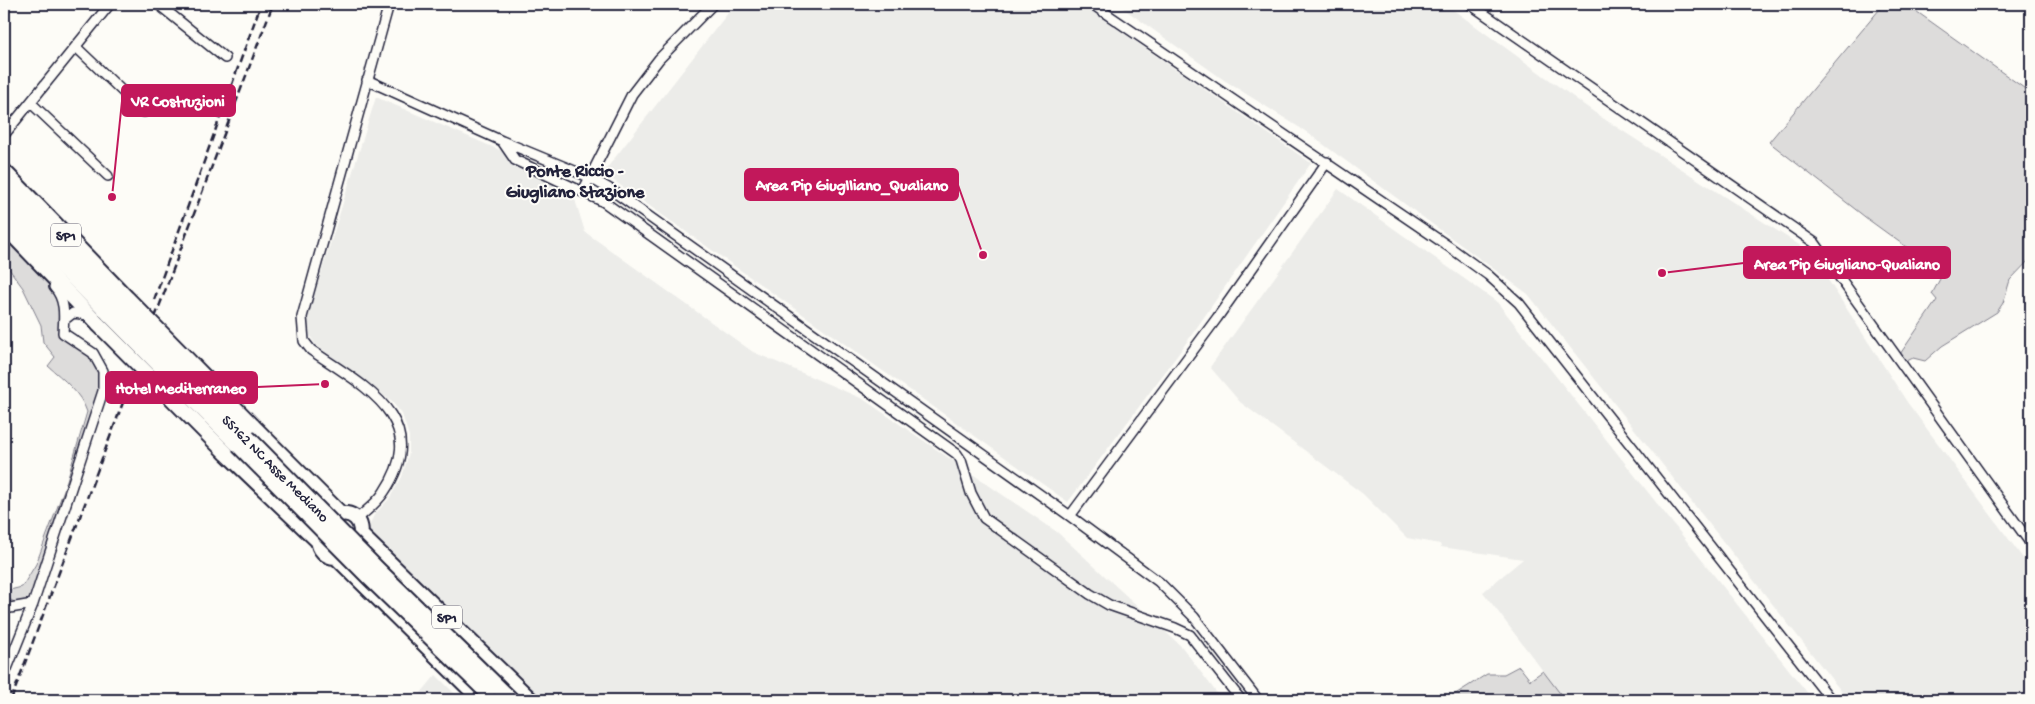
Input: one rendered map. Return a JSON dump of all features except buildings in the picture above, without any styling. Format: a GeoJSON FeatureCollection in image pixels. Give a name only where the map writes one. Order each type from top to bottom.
{"type":"FeatureCollection","features":[{"type":"Feature","properties":{"kind":"highway","name":"SS162 NC Asse Mediano"},"geometry":{"type":"LineString","coordinates":[[4,189],[109,312],[356,548],[511,700]]}},
{"type":"Feature","properties":{"kind":"highway","name":"SS162 NC Asse Mediano"},"geometry":{"type":"LineString","coordinates":[[4,208],[109,312],[363,572],[496,700]]}},
{"type":"Feature","properties":{"kind":"main road","name":"SP1"},"geometry":{"type":"LineString","coordinates":[[4,171],[109,312],[226,453],[318,537],[321,550],[330,557],[339,557],[481,700]]}},
{"type":"Feature","properties":{"kind":"main road","name":"SP1"},"geometry":{"type":"LineString","coordinates":[[4,226],[34,258],[109,312],[252,425],[337,515],[352,514],[362,528],[360,538],[531,700]]}},
{"type":"Feature","properties":{"kind":"street"},"geometry":{"type":"LineString","coordinates":[[4,135],[110,4]]}},
{"type":"Feature","properties":{"kind":"street"},"geometry":{"type":"LineString","coordinates":[[158,4],[225,58]]}},
{"type":"Feature","properties":{"kind":"street"},"geometry":{"type":"LineString","coordinates":[[357,519],[384,493],[397,468],[402,442],[397,423],[382,402],[311,350],[304,341],[302,317],[389,4]]}},
{"type":"Feature","properties":{"kind":"street"},"geometry":{"type":"LineString","coordinates":[[583,191],[632,94],[659,59],[713,4]]}},
{"type":"Feature","properties":{"kind":"street"},"geometry":{"type":"LineString","coordinates":[[1092,4],[1327,162],[1480,270],[1519,303],[1831,700]]}},
{"type":"Feature","properties":{"kind":"street"},"geometry":{"type":"LineString","coordinates":[[1470,4],[1815,244],[2031,544]]}},
{"type":"Feature","properties":{"kind":"street"},"geometry":{"type":"LineString","coordinates":[[76,47],[144,112]]}},
{"type":"Feature","properties":{"kind":"street"},"geometry":{"type":"LineString","coordinates":[[367,80],[589,178],[621,196],[1070,516],[1159,582],[1209,635],[1258,700]]}},
{"type":"Feature","properties":{"kind":"street"},"geometry":{"type":"LineString","coordinates":[[31,103],[108,176]]}},
{"type":"Feature","properties":{"kind":"street"},"geometry":{"type":"LineString","coordinates":[[502,140],[515,160],[604,202],[957,454],[962,460],[970,493],[984,518],[1090,594],[1110,605],[1190,635],[1241,700]]}},
{"type":"Feature","properties":{"kind":"street"},"geometry":{"type":"LineString","coordinates":[[1070,516],[1217,318],[1327,162]]}},
{"type":"Feature","properties":{"kind":"street"},"geometry":{"type":"LineString","coordinates":[[4,676],[33,604],[77,477],[103,391],[103,371],[93,353],[63,333],[64,307],[60,294],[42,273],[34,258]]}},
{"type":"Feature","properties":{"kind":"street"},"geometry":{"type":"LineString","coordinates":[[64,320],[73,313],[109,312]]}},
{"type":"Feature","properties":{"kind":"street"},"geometry":{"type":"LineString","coordinates":[[4,604],[10,608],[33,604]]}},
{"type":"Feature","properties":{"kind":"shaded area"},"geometry":{"type":"Polygon","coordinates":[[[735,4],[1081,4],[1311,163],[1179,353],[1068,502],[603,173],[735,4]]]}},
{"type":"Feature","properties":{"kind":"shaded area"},"geometry":{"type":"Polygon","coordinates":[[[1117,4],[1445,4],[1598,115],[1810,252],[1907,402],[2031,569],[2031,700],[1848,700],[1528,294],[1305,131],[1224,80],[1117,4]]]}},
{"type":"Feature","properties":{"kind":"shaded area"},"geometry":{"type":"Polygon","coordinates":[[[1884,4],[1906,4],[2031,93],[2031,258],[2010,280],[2003,303],[1997,312],[1942,346],[1925,361],[1913,358],[1905,362],[1898,357],[1937,300],[1932,294],[1941,277],[1931,265],[1869,220],[1769,142],[1884,4]]]}},
{"type":"Feature","properties":{"kind":"shaded area"},"geometry":{"type":"Polygon","coordinates":[[[376,97],[502,151],[512,166],[573,193],[585,232],[753,352],[863,399],[1057,532],[1182,647],[1222,700],[541,700],[370,531],[370,524],[374,515],[389,499],[402,477],[409,453],[409,436],[402,414],[391,401],[315,344],[307,330],[308,315],[376,97]]]}},
{"type":"Feature","properties":{"kind":"shaded area"},"geometry":{"type":"Polygon","coordinates":[[[1338,189],[1497,302],[1813,700],[1565,700],[1483,592],[1523,559],[1441,547],[1440,544],[1407,538],[1363,494],[1240,402],[1210,367],[1338,189]]]}},
{"type":"Feature","properties":{"kind":"shaded area"},"geometry":{"type":"Polygon","coordinates":[[[4,232],[60,297],[60,325],[98,366],[100,388],[31,600],[16,603],[4,596],[4,586],[10,590],[22,587],[36,564],[65,487],[87,412],[76,393],[48,366],[55,357],[43,342],[41,325],[23,288],[4,262],[4,232]]]}},
{"type":"Feature","properties":{"kind":"shaded area"},"geometry":{"type":"Polygon","coordinates":[[[1519,666],[1530,680],[1543,671],[1565,700],[1446,700],[1487,674],[1504,674],[1519,666]]]}},
{"type":"Feature","properties":{"kind":"shaded area"},"geometry":{"type":"Polygon","coordinates":[[[436,675],[461,700],[415,700],[436,675]]]}},
{"type":"Feature","properties":{"kind":"railway"},"geometry":{"type":"LineString","coordinates":[[154,300],[261,4]]}},
{"type":"Feature","properties":{"kind":"railway"},"geometry":{"type":"LineString","coordinates":[[11,700],[273,4]]}},
{"type":"Feature","properties":{"kind":"place","name":"VR Costruzioni"},"geometry":{"type":"Point","coordinates":[112,197]}},
{"type":"Feature","properties":{"kind":"place","name":"Area Pip Giuglliano_Qualiano"},"geometry":{"type":"Point","coordinates":[983,255]}},
{"type":"Feature","properties":{"kind":"place","name":"Area Pip Giugliano-Qualiano"},"geometry":{"type":"Point","coordinates":[1662,273]}},
{"type":"Feature","properties":{"kind":"place","name":"Hotel Mediterraneo"},"geometry":{"type":"Point","coordinates":[325,384]}},
{"type":"Feature","properties":{"kind":"district","name":"Ponte Riccio - Giugliano Stazione"},"geometry":{"type":"Point","coordinates":[575,180]}}]}
